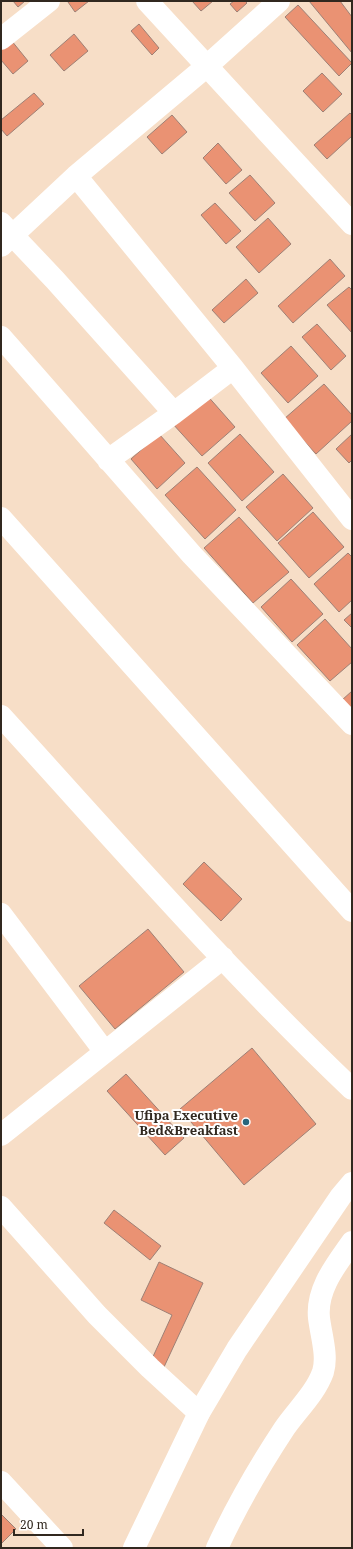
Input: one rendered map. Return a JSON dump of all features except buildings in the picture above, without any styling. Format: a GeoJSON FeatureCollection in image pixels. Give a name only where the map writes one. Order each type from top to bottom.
{"type":"FeatureCollection","features":[{"type":"Feature","properties":{"kind":"main road"},"geometry":{"type":"LineString","coordinates":[[1,39],[49,1]]}},
{"type":"Feature","properties":{"kind":"main road"},"geometry":{"type":"LineString","coordinates":[[147,1],[352,224]]}},
{"type":"Feature","properties":{"kind":"main road"},"geometry":{"type":"LineString","coordinates":[[174,413],[55,280],[5,235],[207,66],[279,1]]}},
{"type":"Feature","properties":{"kind":"main road"},"geometry":{"type":"LineString","coordinates":[[76,176],[233,368],[352,519]]}},
{"type":"Feature","properties":{"kind":"main road"},"geometry":{"type":"LineString","coordinates":[[1,337],[192,555],[352,724]]}},
{"type":"Feature","properties":{"kind":"main road"},"geometry":{"type":"LineString","coordinates":[[108,460],[174,413],[233,368]]}},
{"type":"Feature","properties":{"kind":"main road"},"geometry":{"type":"LineString","coordinates":[[1,518],[352,911]]}},
{"type":"Feature","properties":{"kind":"main road"},"geometry":{"type":"LineString","coordinates":[[1,716],[117,845],[223,958],[303,1042],[352,1088]]}},
{"type":"Feature","properties":{"kind":"main road"},"geometry":{"type":"LineString","coordinates":[[1,914],[105,1052]]}},
{"type":"Feature","properties":{"kind":"main road"},"geometry":{"type":"LineString","coordinates":[[1,1135],[223,958]]}},
{"type":"Feature","properties":{"kind":"main road"},"geometry":{"type":"LineString","coordinates":[[134,1548],[200,1413],[237,1349],[352,1182]]}},
{"type":"Feature","properties":{"kind":"main road"},"geometry":{"type":"LineString","coordinates":[[1,1207],[97,1315],[150,1368],[200,1413]]}},
{"type":"Feature","properties":{"kind":"main road"},"geometry":{"type":"LineString","coordinates":[[217,1548],[253,1479],[285,1428],[304,1404],[323,1371],[324,1358],[319,1316],[320,1299],[324,1285],[352,1242]]}},
{"type":"Feature","properties":{"kind":"main road"},"geometry":{"type":"LineString","coordinates":[[1,1482],[62,1548]]}},
{"type":"Feature","properties":{"kind":"place","name":"Ufipa Executive Bed&Breakfast"},"geometry":{"type":"Point","coordinates":[246,1122]}}]}
